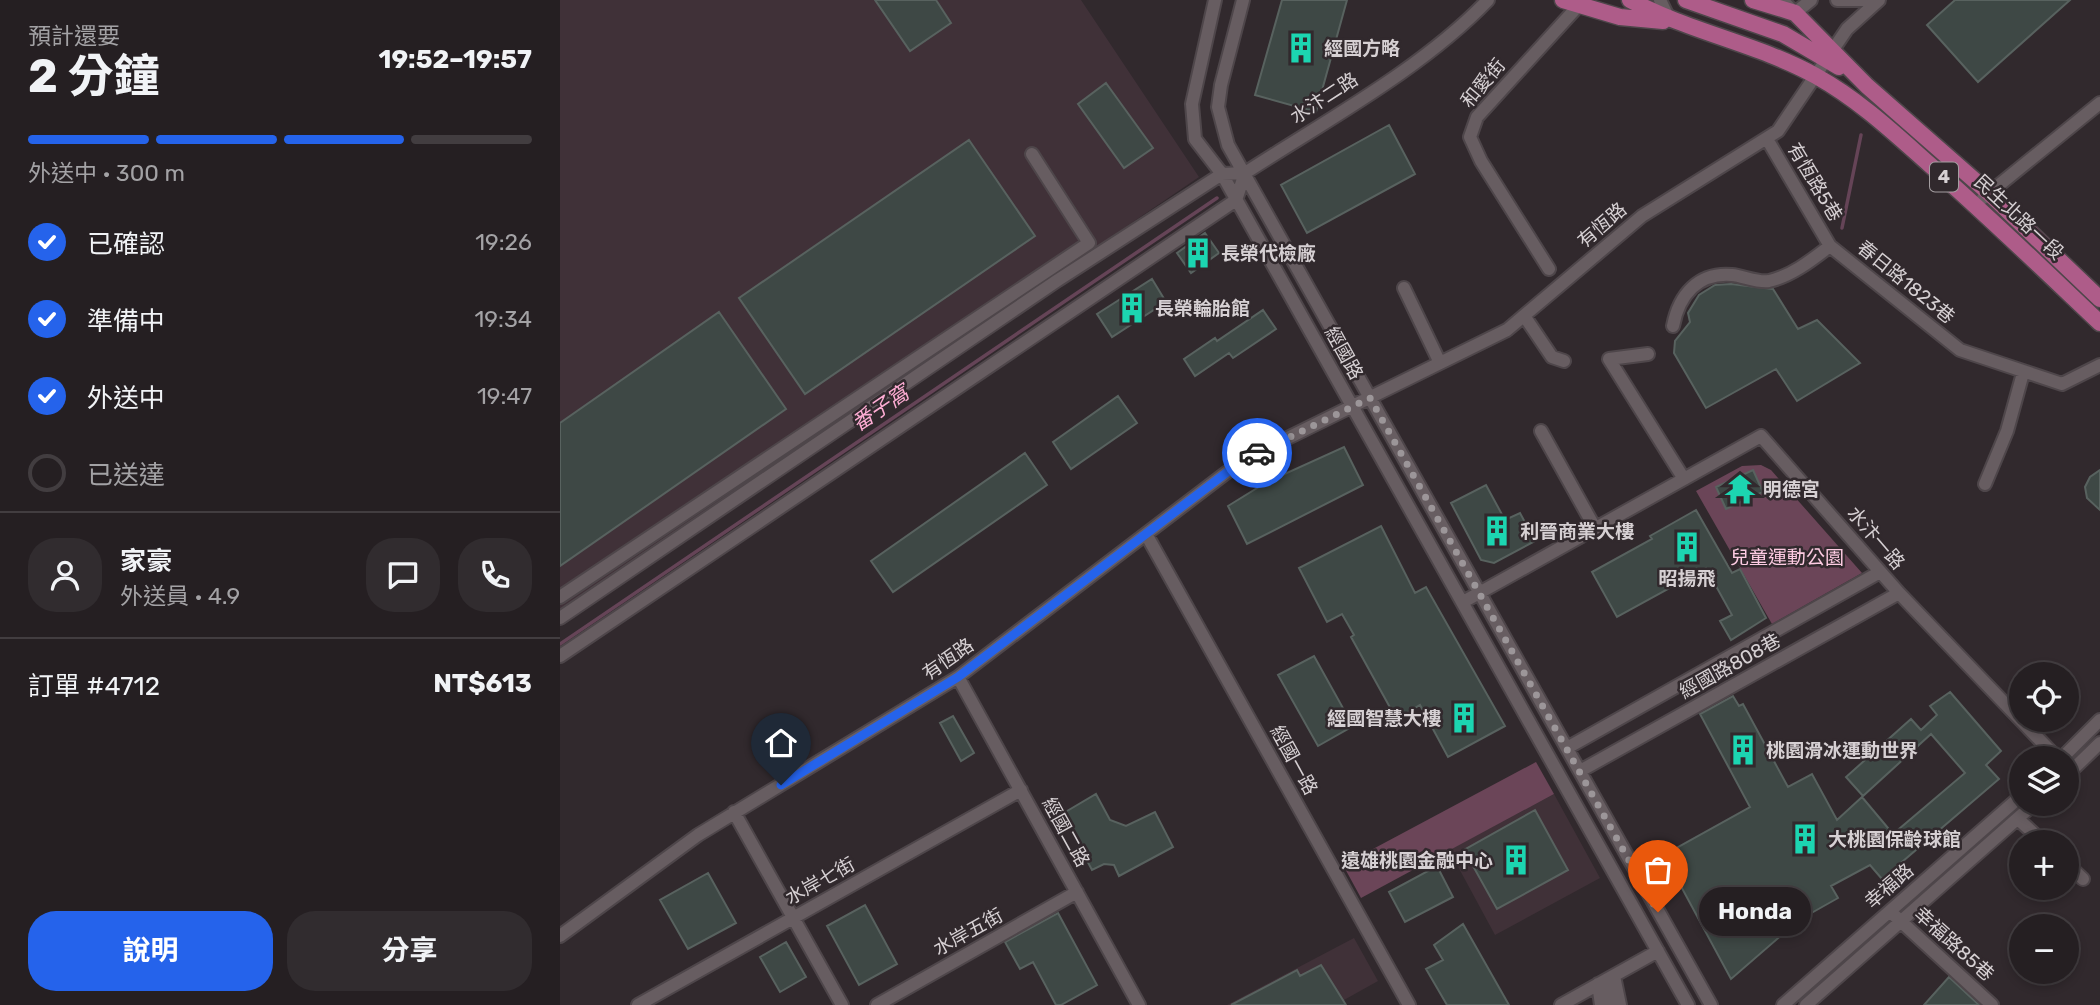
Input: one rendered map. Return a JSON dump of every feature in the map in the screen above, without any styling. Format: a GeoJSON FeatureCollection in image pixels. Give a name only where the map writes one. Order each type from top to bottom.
{"type":"FeatureCollection","features":[{"type":"Feature","properties":{"kind":"main road","name":"4"},"geometry":{"type":"LineString","coordinates":[[1630,0],[1670,21]]}},
{"type":"Feature","properties":{"kind":"main road","name":"4"},"geometry":{"type":"LineString","coordinates":[[1686,0],[1783,34],[1829,55]]}},
{"type":"Feature","properties":{"kind":"main road","name":"4"},"geometry":{"type":"LineString","coordinates":[[1753,0],[1795,13],[1829,55]]}},
{"type":"Feature","properties":{"kind":"main road","name":"4"},"geometry":{"type":"LineString","coordinates":[[1571,3],[1620,17],[1670,21]]}},
{"type":"Feature","properties":{"kind":"main road"},"geometry":{"type":"LineString","coordinates":[[1769,56],[1795,13]]}},
{"type":"Feature","properties":{"kind":"main road","name":"民生北路一段"},"geometry":{"type":"LineString","coordinates":[[1670,21],[1815,75],[1863,106],[1975,205],[2100,323]]}},
{"type":"Feature","properties":{"kind":"main road","name":"民生北路一段"},"geometry":{"type":"LineString","coordinates":[[1829,55],[1989,193],[2100,299]]}},
{"type":"Feature","properties":{"kind":"street","name":"經國路"},"geometry":{"type":"LineString","coordinates":[[1215,0],[1192,104],[1195,139],[1222,174],[1688,1005]]}},
{"type":"Feature","properties":{"kind":"street","name":"經國路"},"geometry":{"type":"LineString","coordinates":[[1243,0],[1221,85],[1219,107],[1228,145],[1711,1005]]}},
{"type":"Feature","properties":{"kind":"street","name":"水汴二路"},"geometry":{"type":"LineString","coordinates":[[1245,173],[1461,28],[1488,0]]}},
{"type":"Feature","properties":{"kind":"street"},"geometry":{"type":"LineString","coordinates":[[1660,0],[1670,21]]}},
{"type":"Feature","properties":{"kind":"street"},"geometry":{"type":"LineString","coordinates":[[1782,0],[1795,13],[1811,0]]}},
{"type":"Feature","properties":{"kind":"street"},"geometry":{"type":"LineString","coordinates":[[1836,0],[1872,0]]}},
{"type":"Feature","properties":{"kind":"street","name":"有恆路"},"geometry":{"type":"LineString","coordinates":[[560,936],[655,864],[958,677],[1243,460],[1507,330],[1642,216],[1778,131],[1847,29],[1879,0]]}},
{"type":"Feature","properties":{"kind":"street","name":"和愛街"},"geometry":{"type":"LineString","coordinates":[[1549,269],[1481,162],[1470,136],[1476,117],[1571,3]]}},
{"type":"Feature","properties":{"kind":"street"},"geometry":{"type":"LineString","coordinates":[[1975,205],[2100,103]]}},
{"type":"Feature","properties":{"kind":"street","name":"有恆路5巷"},"geometry":{"type":"LineString","coordinates":[[1767,139],[1830,246]]}},
{"type":"Feature","properties":{"kind":"street"},"geometry":{"type":"LineString","coordinates":[[560,597],[1089,243],[1032,154]]}},
{"type":"Feature","properties":{"kind":"street"},"geometry":{"type":"LineString","coordinates":[[560,618],[1058,280],[1222,174],[1245,173],[1236,200],[560,656]]}},
{"type":"Feature","properties":{"kind":"street","name":"春日路1823巷"},"geometry":{"type":"LineString","coordinates":[[1673,326],[1686,291],[1707,277],[1730,275],[1768,281],[1806,265],[1830,246],[1960,350],[2062,384],[2100,365]]}},
{"type":"Feature","properties":{"kind":"street"},"geometry":{"type":"LineString","coordinates":[[1404,288],[1440,363]]}},
{"type":"Feature","properties":{"kind":"street"},"geometry":{"type":"LineString","coordinates":[[1525,317],[1552,357],[1564,361]]}},
{"type":"Feature","properties":{"kind":"street"},"geometry":{"type":"LineString","coordinates":[[1648,354],[1609,359],[1684,479]]}},
{"type":"Feature","properties":{"kind":"street"},"geometry":{"type":"LineString","coordinates":[[1985,484],[2007,431],[2023,373]]}},
{"type":"Feature","properties":{"kind":"street"},"geometry":{"type":"LineString","coordinates":[[1541,430],[1595,528]]}},
{"type":"Feature","properties":{"kind":"street","name":"水汴一路"},"geometry":{"type":"LineString","coordinates":[[1463,602],[1762,436],[1899,593],[2047,746]]}},
{"type":"Feature","properties":{"kind":"street","name":"經國一路"},"geometry":{"type":"LineString","coordinates":[[1146,534],[1409,1005]]}},
{"type":"Feature","properties":{"kind":"street","name":"經國路808巷"},"geometry":{"type":"LineString","coordinates":[[1567,748],[1880,572]]}},
{"type":"Feature","properties":{"kind":"street","name":"經國路808巷"},"geometry":{"type":"LineString","coordinates":[[1580,772],[1899,593]]}},
{"type":"Feature","properties":{"kind":"street","name":"經國二路"},"geometry":{"type":"LineString","coordinates":[[958,677],[1136,1004]]}},
{"type":"Feature","properties":{"kind":"street"},"geometry":{"type":"LineString","coordinates":[[2072,746],[2100,720]]}},
{"type":"Feature","properties":{"kind":"street"},"geometry":{"type":"LineString","coordinates":[[2079,762],[2100,743]]}},
{"type":"Feature","properties":{"kind":"street","name":"水岸七街"},"geometry":{"type":"LineString","coordinates":[[638,1005],[1021,790]]}},
{"type":"Feature","properties":{"kind":"street","name":"幸福路"},"geometry":{"type":"LineString","coordinates":[[1783,1005],[2009,807]]}},
{"type":"Feature","properties":{"kind":"street"},"geometry":{"type":"LineString","coordinates":[[734,813],[842,1005]]}},
{"type":"Feature","properties":{"kind":"street","name":"幸福路"},"geometry":{"type":"LineString","coordinates":[[1806,1005],[2020,816]]}},
{"type":"Feature","properties":{"kind":"street"},"geometry":{"type":"LineString","coordinates":[[2018,818],[2030,830]]}},
{"type":"Feature","properties":{"kind":"street"},"geometry":{"type":"LineString","coordinates":[[2079,874],[2083,878]]}},
{"type":"Feature","properties":{"kind":"street","name":"水岸五街"},"geometry":{"type":"LineString","coordinates":[[877,1005],[1077,892]]}},
{"type":"Feature","properties":{"kind":"street","name":"幸福路85巷"},"geometry":{"type":"LineString","coordinates":[[1890,911],[1992,1005]]}},
{"type":"Feature","properties":{"kind":"street"},"geometry":{"type":"LineString","coordinates":[[1586,993],[1658,951]]}},
{"type":"Feature","properties":{"kind":"street"},"geometry":{"type":"LineString","coordinates":[[1586,993],[1592,1005]]}},
{"type":"Feature","properties":{"kind":"street"},"geometry":{"type":"LineString","coordinates":[[1586,993],[1601,1005]]}},
{"type":"Feature","properties":{"kind":"street"},"geometry":{"type":"LineString","coordinates":[[1586,993],[1611,1005]]}},
{"type":"Feature","properties":{"kind":"street"},"geometry":{"type":"LineString","coordinates":[[1586,993],[1620,1005]]}},
{"type":"Feature","properties":{"kind":"shaded area"},"geometry":{"type":"Polygon","coordinates":[[[560,0],[1081,0],[1199,177],[560,612],[560,0]]]}},
{"type":"Feature","properties":{"kind":"shaded area"},"geometry":{"type":"Polygon","coordinates":[[[1554,794],[1600,878],[1495,935],[1449,850],[1554,794]]]}},
{"type":"Feature","properties":{"kind":"shaded area"},"geometry":{"type":"Polygon","coordinates":[[[1354,938],[1378,981],[1335,1005],[1227,1005],[1354,938]]]}},
{"type":"Feature","properties":{"kind":"green space","name":"兒童運動公園"},"geometry":{"type":"Polygon","coordinates":[[[1761,465],[1771,470],[1862,573],[1772,624],[1696,491],[1742,466],[1761,465]]]}},
{"type":"Feature","properties":{"kind":"green space"},"geometry":{"type":"Polygon","coordinates":[[[1536,762],[1554,794],[1361,898],[1343,865],[1536,762]]]}},
{"type":"Feature","properties":{"kind":"building"},"geometry":{"type":"Polygon","coordinates":[[[875,0],[936,0],[951,23],[910,51],[875,0]]]}},
{"type":"Feature","properties":{"kind":"building","name":"經國方略"},"geometry":{"type":"Polygon","coordinates":[[[1282,0],[1347,0],[1316,112],[1255,95],[1282,0]]]}},
{"type":"Feature","properties":{"kind":"building"},"geometry":{"type":"Polygon","coordinates":[[[1955,0],[2070,0],[1978,82],[1927,25],[1955,0]]]}},
{"type":"Feature","properties":{"kind":"building"},"geometry":{"type":"Polygon","coordinates":[[[1106,83],[1153,148],[1124,168],[1078,104],[1106,83]]]}},
{"type":"Feature","properties":{"kind":"building"},"geometry":{"type":"Polygon","coordinates":[[[1389,125],[1415,174],[1307,233],[1281,185],[1389,125]]]}},
{"type":"Feature","properties":{"kind":"building"},"geometry":{"type":"Polygon","coordinates":[[[969,140],[1035,236],[805,394],[739,298],[969,140]]]}},
{"type":"Feature","properties":{"kind":"building","name":"長榮代檢廠"},"geometry":{"type":"Polygon","coordinates":[[[1205,233],[1219,253],[1191,273],[1177,253],[1205,233]]]}},
{"type":"Feature","properties":{"kind":"building","name":"長榮輪胎館"},"geometry":{"type":"Polygon","coordinates":[[[1152,279],[1166,302],[1112,337],[1097,314],[1152,279]]]}},
{"type":"Feature","properties":{"kind":"building"},"geometry":{"type":"Polygon","coordinates":[[[1715,285],[1773,289],[1798,329],[1817,320],[1860,363],[1797,401],[1776,369],[1706,408],[1674,353],[1675,341],[1690,322],[1688,313],[1699,295],[1715,285]]]}},
{"type":"Feature","properties":{"kind":"building"},"geometry":{"type":"Polygon","coordinates":[[[1263,310],[1276,329],[1233,358],[1229,353],[1195,376],[1184,359],[1263,310]]]}},
{"type":"Feature","properties":{"kind":"building"},"geometry":{"type":"Polygon","coordinates":[[[719,312],[786,409],[560,566],[560,423],[719,312]]]}},
{"type":"Feature","properties":{"kind":"building"},"geometry":{"type":"Polygon","coordinates":[[[1118,396],[1137,423],[1071,469],[1053,442],[1118,396]]]}},
{"type":"Feature","properties":{"kind":"building"},"geometry":{"type":"Polygon","coordinates":[[[1344,447],[1363,485],[1247,544],[1228,506],[1267,482],[1344,447]]]}},
{"type":"Feature","properties":{"kind":"building"},"geometry":{"type":"Polygon","coordinates":[[[1025,453],[1047,485],[893,592],[871,561],[1025,453]]]}},
{"type":"Feature","properties":{"kind":"building","name":"明德宮"},"geometry":{"type":"Polygon","coordinates":[[[1753,470],[1763,492],[1726,509],[1716,487],[1753,470]]]}},
{"type":"Feature","properties":{"kind":"building"},"geometry":{"type":"Polygon","coordinates":[[[2100,470],[2100,510],[2087,498],[2085,487],[2090,477],[2100,470]]]}},
{"type":"Feature","properties":{"kind":"building","name":"利晉商業大樓"},"geometry":{"type":"Polygon","coordinates":[[[1486,485],[1505,520],[1520,513],[1535,541],[1494,563],[1481,560],[1451,503],[1486,485]]]}},
{"type":"Feature","properties":{"kind":"building"},"geometry":{"type":"Polygon","coordinates":[[[1696,510],[1732,573],[1740,569],[1766,618],[1731,640],[1720,621],[1732,615],[1706,568],[1617,617],[1592,572],[1652,539],[1650,536],[1696,510]]]}},
{"type":"Feature","properties":{"kind":"building"},"geometry":{"type":"Polygon","coordinates":[[[1381,526],[1415,593],[1426,587],[1505,726],[1448,757],[1420,705],[1400,717],[1395,709],[1392,711],[1351,637],[1354,635],[1342,614],[1327,622],[1299,568],[1381,526]]]}},
{"type":"Feature","properties":{"kind":"building"},"geometry":{"type":"Polygon","coordinates":[[[1314,656],[1353,726],[1318,746],[1278,675],[1314,656]]]}},
{"type":"Feature","properties":{"kind":"building"},"geometry":{"type":"Polygon","coordinates":[[[1950,692],[2001,751],[1986,765],[1999,779],[1882,879],[1870,865],[1831,886],[1838,898],[1799,920],[1731,979],[1664,855],[1750,807],[1700,714],[1733,696],[1739,706],[1743,704],[1788,787],[1812,774],[1837,820],[1862,797],[1893,834],[1965,773],[1931,734],[1863,796],[1846,777],[1911,719],[1921,730],[1937,715],[1930,706],[1950,692]]]}},
{"type":"Feature","properties":{"kind":"building"},"geometry":{"type":"Polygon","coordinates":[[[953,716],[974,753],[961,761],[940,723],[953,716]]]}},
{"type":"Feature","properties":{"kind":"building"},"geometry":{"type":"Polygon","coordinates":[[[1096,794],[1110,820],[1126,826],[1155,812],[1173,847],[1119,876],[1114,865],[1104,864],[1092,870],[1062,814],[1096,794]]]}},
{"type":"Feature","properties":{"kind":"building","name":"遠雄桃園金融中心"},"geometry":{"type":"Polygon","coordinates":[[[1535,810],[1568,870],[1497,909],[1464,850],[1535,810]]]}},
{"type":"Feature","properties":{"kind":"building"},"geometry":{"type":"Polygon","coordinates":[[[1437,866],[1453,897],[1405,922],[1389,892],[1437,866]]]}},
{"type":"Feature","properties":{"kind":"building"},"geometry":{"type":"Polygon","coordinates":[[[708,873],[736,923],[688,949],[660,900],[708,873]]]}},
{"type":"Feature","properties":{"kind":"building"},"geometry":{"type":"Polygon","coordinates":[[[865,905],[897,964],[859,985],[827,926],[865,905]]]}},
{"type":"Feature","properties":{"kind":"building"},"geometry":{"type":"Polygon","coordinates":[[[1058,913],[1097,985],[1061,1005],[1056,1005],[1033,962],[1020,969],[1005,942],[1058,913]]]}},
{"type":"Feature","properties":{"kind":"building"},"geometry":{"type":"Polygon","coordinates":[[[1463,924],[1509,1005],[1447,1005],[1426,969],[1443,960],[1434,945],[1463,924]]]}},
{"type":"Feature","properties":{"kind":"building"},"geometry":{"type":"Polygon","coordinates":[[[786,942],[806,977],[780,992],[760,957],[786,942]]]}},
{"type":"Feature","properties":{"kind":"building"},"geometry":{"type":"Polygon","coordinates":[[[1321,965],[1346,1005],[1231,1005],[1297,970],[1300,976],[1321,965]]]}},
{"type":"Feature","properties":{"kind":"building"},"geometry":{"type":"Polygon","coordinates":[[[1949,977],[1979,1005],[1924,1005],[1949,977]]]}},
{"type":"Feature","properties":{"kind":"waterway"},"geometry":{"type":"LineString","coordinates":[[1842,228],[1861,135]]}},
{"type":"Feature","properties":{"kind":"waterway","name":"番子窩"},"geometry":{"type":"LineString","coordinates":[[560,644],[1217,198]]}},
{"type":"Feature","properties":{"kind":"way so far"},"geometry":{"type":"LineString","coordinates":[[1257,453],[1370,398],[1658,912]]}},
{"type":"Feature","properties":{"kind":"place","name":"經國方略"},"geometry":{"type":"Point","coordinates":[1301,48]}},
{"type":"Feature","properties":{"kind":"place","name":"長榮代檢廠"},"geometry":{"type":"Point","coordinates":[1198,253]}},
{"type":"Feature","properties":{"kind":"place","name":"長榮輪胎館"},"geometry":{"type":"Point","coordinates":[1132,308]}},
{"type":"Feature","properties":{"kind":"place","name":"明德宮"},"geometry":{"type":"Point","coordinates":[1740,489]}},
{"type":"Feature","properties":{"kind":"place","name":"利晉商業大樓"},"geometry":{"type":"Point","coordinates":[1497,531]}},
{"type":"Feature","properties":{"kind":"place","name":"昭揚飛"},"geometry":{"type":"Point","coordinates":[1687,547]}},
{"type":"Feature","properties":{"kind":"place","name":"經國智慧大樓"},"geometry":{"type":"Point","coordinates":[1464,718]}},
{"type":"Feature","properties":{"kind":"place","name":"桃園滑冰運動世界"},"geometry":{"type":"Point","coordinates":[1743,750]}},
{"type":"Feature","properties":{"kind":"place","name":"大桃園保齡球館"},"geometry":{"type":"Point","coordinates":[1805,839]}},
{"type":"Feature","properties":{"kind":"place","name":"遠雄桃園金融中心"},"geometry":{"type":"Point","coordinates":[1516,860]}},
{"type":"Feature","properties":{"kind":"place","name":"Honda"},"geometry":{"type":"Point","coordinates":[1658,912]}},
{"type":"Feature","properties":{"kind":"route"},"geometry":{"type":"LineString","coordinates":[[781,785],[958,677],[1243,460],[1257,453]]}}]}
